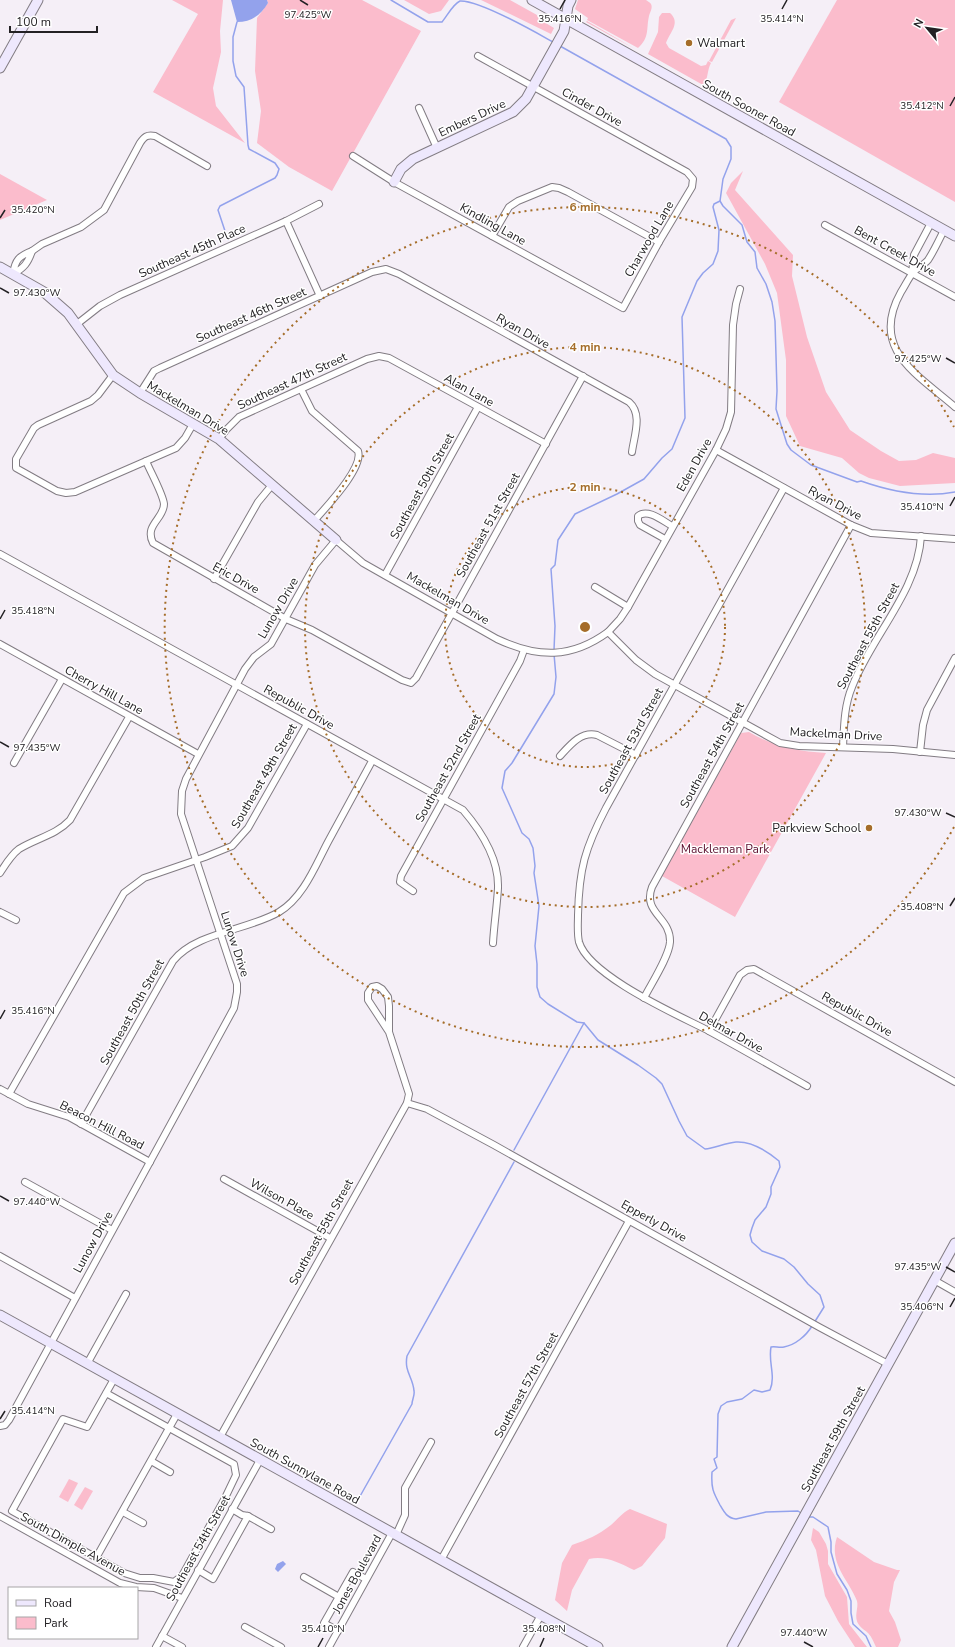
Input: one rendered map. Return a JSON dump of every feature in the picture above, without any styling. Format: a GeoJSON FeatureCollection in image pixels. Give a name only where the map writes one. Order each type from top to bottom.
{"type":"FeatureCollection","features":[{"type":"Feature","properties":{"kind":"main road"},"geometry":{"type":"LineString","coordinates":[[1,63],[38,0]]}},
{"type":"Feature","properties":{"kind":"main road","name":"South Sooner Road"},"geometry":{"type":"LineString","coordinates":[[532,0],[955,236]]}},
{"type":"Feature","properties":{"kind":"main road","name":"Embers Drive"},"geometry":{"type":"LineString","coordinates":[[394,182],[401,169],[407,163],[513,112],[524,103],[564,31],[568,6],[571,0]]}},
{"type":"Feature","properties":{"kind":"main road","name":"Mackelman Drive"},"geometry":{"type":"LineString","coordinates":[[0,267],[51,297],[68,312],[113,375],[140,393],[219,439],[336,540]]}},
{"type":"Feature","properties":{"kind":"main road","name":"Southeast 59th Street"},"geometry":{"type":"LineString","coordinates":[[732,1647],[955,1243]]}},
{"type":"Feature","properties":{"kind":"main road","name":"South Sunnylane Road"},"geometry":{"type":"LineString","coordinates":[[0,1315],[598,1647]]}},
{"type":"Feature","properties":{"kind":"street","name":"Cinder Drive"},"geometry":{"type":"LineString","coordinates":[[478,56],[687,172],[693,179]]}},
{"type":"Feature","properties":{"kind":"street"},"geometry":{"type":"LineString","coordinates":[[419,108],[437,148]]}},
{"type":"Feature","properties":{"kind":"street"},"geometry":{"type":"LineString","coordinates":[[13,274],[14,265],[21,255],[81,227],[104,210],[140,143],[146,136],[155,136],[206,166]]}},
{"type":"Feature","properties":{"kind":"street","name":"Kindling Lane"},"geometry":{"type":"LineString","coordinates":[[353,156],[394,182],[623,308]]}},
{"type":"Feature","properties":{"kind":"street","name":"Charwood Lane"},"geometry":{"type":"LineString","coordinates":[[623,308],[659,242],[692,187],[693,179]]}},
{"type":"Feature","properties":{"kind":"street"},"geometry":{"type":"LineString","coordinates":[[492,236],[509,207],[518,201],[552,187],[568,192],[659,242]]}},
{"type":"Feature","properties":{"kind":"street","name":"Southeast 45th Place"},"geometry":{"type":"LineString","coordinates":[[77,324],[100,306],[112,299],[286,221],[319,204]]}},
{"type":"Feature","properties":{"kind":"street"},"geometry":{"type":"LineString","coordinates":[[286,221],[320,296]]}},
{"type":"Feature","properties":{"kind":"street"},"geometry":{"type":"LineString","coordinates":[[912,273],[914,255],[931,223]]}},
{"type":"Feature","properties":{"kind":"street","name":"Bent Creek Drive"},"geometry":{"type":"LineString","coordinates":[[825,225],[955,297]]}},
{"type":"Feature","properties":{"kind":"street"},"geometry":{"type":"LineString","coordinates":[[944,230],[927,261],[912,273],[897,300],[893,310],[890,330],[892,342],[903,362],[955,407]]}},
{"type":"Feature","properties":{"kind":"street"},"geometry":{"type":"LineString","coordinates":[[13,274],[24,269],[32,251]]}},
{"type":"Feature","properties":{"kind":"street"},"geometry":{"type":"LineString","coordinates":[[18,259],[27,264]]}},
{"type":"Feature","properties":{"kind":"street","name":"Southeast 46th Street"},"geometry":{"type":"LineString","coordinates":[[140,393],[154,371],[380,269]]}},
{"type":"Feature","properties":{"kind":"street","name":"Ryan Drive"},"geometry":{"type":"LineString","coordinates":[[380,269],[390,270],[399,274],[629,402],[636,410],[637,414],[632,452]]}},
{"type":"Feature","properties":{"kind":"street","name":"Eden Drive"},"geometry":{"type":"LineString","coordinates":[[608,632],[620,619],[628,607],[672,526],[716,450],[726,429],[731,412],[733,325],[740,289]]}},
{"type":"Feature","properties":{"kind":"street","name":"Southeast 47th Street"},"geometry":{"type":"LineString","coordinates":[[219,439],[229,426],[239,417],[367,359],[382,356]]}},
{"type":"Feature","properties":{"kind":"street","name":"Alan Lane"},"geometry":{"type":"LineString","coordinates":[[382,356],[389,358],[546,444]]}},
{"type":"Feature","properties":{"kind":"street"},"geometry":{"type":"LineString","coordinates":[[113,375],[98,395],[91,401],[34,428],[16,459],[15,465],[19,470],[57,491],[66,493],[75,492],[146,461],[180,444],[193,424]]}},
{"type":"Feature","properties":{"kind":"street","name":"Southeast 51st Street"},"geometry":{"type":"LineString","coordinates":[[410,683],[416,678],[583,376]]}},
{"type":"Feature","properties":{"kind":"street"},"geometry":{"type":"LineString","coordinates":[[301,389],[312,411],[360,454],[341,491],[314,521]]}},
{"type":"Feature","properties":{"kind":"street","name":"Southeast 50th Street"},"geometry":{"type":"LineString","coordinates":[[385,575],[478,407]]}},
{"type":"Feature","properties":{"kind":"street","name":"Ryan Drive"},"geometry":{"type":"LineString","coordinates":[[716,450],[851,525],[871,533],[955,539]]}},
{"type":"Feature","properties":{"kind":"street","name":"Eric Drive"},"geometry":{"type":"LineString","coordinates":[[146,461],[164,502],[162,510],[150,530],[153,543],[286,619],[312,630],[410,683]]}},
{"type":"Feature","properties":{"kind":"street"},"geometry":{"type":"LineString","coordinates":[[214,578],[258,502],[272,485]]}},
{"type":"Feature","properties":{"kind":"street","name":"Southeast 53rd Street"},"geometry":{"type":"LineString","coordinates":[[644,998],[617,980],[592,960],[585,953],[579,942],[579,890],[581,872],[587,847],[606,808],[784,488]]}},
{"type":"Feature","properties":{"kind":"street"},"geometry":{"type":"LineString","coordinates":[[665,539],[640,525],[638,516],[642,512],[648,512],[672,526]]}},
{"type":"Feature","properties":{"kind":"street","name":"Southeast 54th Street"},"geometry":{"type":"LineString","coordinates":[[644,998],[668,952],[670,942],[667,927],[650,905],[650,892],[851,525]]}},
{"type":"Feature","properties":{"kind":"street","name":"Southeast 55th Street"},"geometry":{"type":"LineString","coordinates":[[843,747],[845,715],[851,687],[910,579],[919,557],[921,536]]}},
{"type":"Feature","properties":{"kind":"street","name":"Mackelman Drive"},"geometry":{"type":"LineString","coordinates":[[336,540],[363,563],[497,639],[524,650],[548,654],[557,653],[583,646],[608,632],[636,660],[655,674],[780,743],[799,746],[843,747],[955,755]]}},
{"type":"Feature","properties":{"kind":"street","name":"Lunow Drive"},"geometry":{"type":"LineString","coordinates":[[0,1426],[5,1425],[9,1420],[234,1008],[237,984],[181,814],[180,802],[182,791],[198,754],[250,661],[271,644],[315,565],[336,540]]}},
{"type":"Feature","properties":{"kind":"street","name":"Republic Drive"},"geometry":{"type":"LineString","coordinates":[[0,554],[463,810],[488,847],[493,860],[498,887],[493,943]]}},
{"type":"Feature","properties":{"kind":"street"},"geometry":{"type":"LineString","coordinates":[[595,586],[628,607]]}},
{"type":"Feature","properties":{"kind":"street","name":"Cherry Hill Lane"},"geometry":{"type":"LineString","coordinates":[[0,644],[198,754]]}},
{"type":"Feature","properties":{"kind":"street","name":"Southeast 52nd Street"},"geometry":{"type":"LineString","coordinates":[[414,891],[400,882],[401,876],[520,662],[524,650]]}},
{"type":"Feature","properties":{"kind":"street"},"geometry":{"type":"LineString","coordinates":[[920,752],[923,725],[927,710],[955,658]]}},
{"type":"Feature","properties":{"kind":"street"},"geometry":{"type":"LineString","coordinates":[[14,763],[62,679]]}},
{"type":"Feature","properties":{"kind":"street"},"geometry":{"type":"LineString","coordinates":[[0,874],[11,858],[20,849],[60,830],[70,820],[129,717]]}},
{"type":"Feature","properties":{"kind":"street","name":"Southeast 49th Street"},"geometry":{"type":"LineString","coordinates":[[9,1094],[124,892],[144,878],[223,850],[238,841],[248,828],[307,724]]}},
{"type":"Feature","properties":{"kind":"street"},"geometry":{"type":"LineString","coordinates":[[560,756],[574,742],[583,736],[592,734],[597,735],[636,755]]}},
{"type":"Feature","properties":{"kind":"street","name":"Southeast 50th Street"},"geometry":{"type":"LineString","coordinates":[[82,1124],[173,960],[187,948],[279,912],[298,896],[372,761]]}},
{"type":"Feature","properties":{"kind":"street"},"geometry":{"type":"LineString","coordinates":[[0,912],[16,920]]}},
{"type":"Feature","properties":{"kind":"street","name":"Republic Drive"},"geometry":{"type":"LineString","coordinates":[[709,1031],[740,975],[747,970],[754,969],[955,1082]]}},
{"type":"Feature","properties":{"kind":"street"},"geometry":{"type":"LineString","coordinates":[[389,1032],[388,997],[382,989],[377,986],[372,987],[368,993],[368,1000],[389,1032],[409,1094],[407,1103]]}},
{"type":"Feature","properties":{"kind":"street","name":"Delmar Drive"},"geometry":{"type":"LineString","coordinates":[[644,998],[709,1031],[807,1086]]}},
{"type":"Feature","properties":{"kind":"street","name":"Beacon Hill Road"},"geometry":{"type":"LineString","coordinates":[[0,1089],[28,1104],[60,1113],[150,1162]]}},
{"type":"Feature","properties":{"kind":"street","name":"Southeast 55th Street"},"geometry":{"type":"LineString","coordinates":[[220,1437],[330,1238],[407,1103]]}},
{"type":"Feature","properties":{"kind":"street","name":"Epperly Drive"},"geometry":{"type":"LineString","coordinates":[[407,1103],[427,1109],[888,1364]]}},
{"type":"Feature","properties":{"kind":"street","name":"Wilson Place"},"geometry":{"type":"LineString","coordinates":[[224,1179],[330,1238]]}},
{"type":"Feature","properties":{"kind":"street"},"geometry":{"type":"LineString","coordinates":[[25,1182],[112,1230]]}},
{"type":"Feature","properties":{"kind":"street","name":"Southeast 57th Street"},"geometry":{"type":"LineString","coordinates":[[441,1560],[630,1221]]}},
{"type":"Feature","properties":{"kind":"street"},"geometry":{"type":"LineString","coordinates":[[0,1256],[75,1298]]}},
{"type":"Feature","properties":{"kind":"street"},"geometry":{"type":"LineString","coordinates":[[934,1280],[955,1292]]}},
{"type":"Feature","properties":{"kind":"street"},"geometry":{"type":"LineString","coordinates":[[88,1364],[126,1294]]}},
{"type":"Feature","properties":{"kind":"street"},"geometry":{"type":"LineString","coordinates":[[106,1394],[234,1464],[236,1475],[225,1498],[182,1576],[174,1582],[153,1578],[132,1577],[12,1511],[63,1419],[87,1427],[114,1379]]}},
{"type":"Feature","properties":{"kind":"street"},"geometry":{"type":"LineString","coordinates":[[96,1558],[178,1414]]}},
{"type":"Feature","properties":{"kind":"street","name":"Jones Boulevard"},"geometry":{"type":"LineString","coordinates":[[329,1647],[366,1579],[405,1515],[405,1488],[431,1442]]}},
{"type":"Feature","properties":{"kind":"street","name":"Southeast 54th Street"},"geometry":{"type":"LineString","coordinates":[[156,1647],[260,1460]]}},
{"type":"Feature","properties":{"kind":"street"},"geometry":{"type":"LineString","coordinates":[[151,1461],[170,1472]]}},
{"type":"Feature","properties":{"kind":"street"},"geometry":{"type":"LineString","coordinates":[[225,1498],[242,1515],[248,1516],[271,1529]]}},
{"type":"Feature","properties":{"kind":"street"},"geometry":{"type":"LineString","coordinates":[[123,1512],[143,1522]]}},
{"type":"Feature","properties":{"kind":"street","name":"South Dimple Avenue"},"geometry":{"type":"LineString","coordinates":[[0,1516],[120,1583],[136,1587]]}},
{"type":"Feature","properties":{"kind":"street"},"geometry":{"type":"LineString","coordinates":[[198,1570],[213,1579],[248,1516]]}},
{"type":"Feature","properties":{"kind":"street"},"geometry":{"type":"LineString","coordinates":[[194,1555],[203,1561]]}},
{"type":"Feature","properties":{"kind":"street"},"geometry":{"type":"LineString","coordinates":[[338,1630],[324,1623],[353,1572],[366,1579]]}},
{"type":"Feature","properties":{"kind":"street"},"geometry":{"type":"LineString","coordinates":[[304,1577],[339,1597]]}},
{"type":"Feature","properties":{"kind":"street","name":"South Dimple Avenue"},"geometry":{"type":"LineString","coordinates":[[138,1587],[154,1588],[182,1598]]}},
{"type":"Feature","properties":{"kind":"street"},"geometry":{"type":"LineString","coordinates":[[523,1647],[541,1616]]}},
{"type":"Feature","properties":{"kind":"street"},"geometry":{"type":"LineString","coordinates":[[245,1627],[281,1647]]}},
{"type":"Feature","properties":{"kind":"street"},"geometry":{"type":"LineString","coordinates":[[162,1636],[182,1647]]}},
{"type":"Feature","properties":{"kind":"green space"},"geometry":{"type":"Polygon","coordinates":[[[172,0],[223,0],[220,31],[221,52],[213,88],[216,106],[245,143],[153,92],[198,14],[172,0]]]}},
{"type":"Feature","properties":{"kind":"green space"},"geometry":{"type":"Polygon","coordinates":[[[267,0],[362,0],[421,31],[332,191],[289,167],[257,143],[261,111],[255,71],[257,18],[268,3],[267,0]]]}},
{"type":"Feature","properties":{"kind":"green space"},"geometry":{"type":"Polygon","coordinates":[[[404,0],[449,0],[441,11],[429,14],[404,0]]]}},
{"type":"Feature","properties":{"kind":"green space"},"geometry":{"type":"Polygon","coordinates":[[[481,0],[510,0],[537,15],[539,19],[554,28],[551,34],[481,0]]]}},
{"type":"Feature","properties":{"kind":"green space"},"geometry":{"type":"Polygon","coordinates":[[[578,0],[646,0],[651,3],[652,7],[649,16],[647,33],[642,44],[638,48],[587,20],[588,18],[575,9],[578,0]]]}},
{"type":"Feature","properties":{"kind":"green space"},"geometry":{"type":"Polygon","coordinates":[[[837,0],[955,0],[955,202],[779,102],[837,0]]]}},
{"type":"Feature","properties":{"kind":"green space"},"geometry":{"type":"Polygon","coordinates":[[[662,13],[670,13],[675,20],[674,28],[666,43],[669,48],[701,66],[706,65],[708,61],[711,63],[706,81],[703,85],[648,54],[658,32],[659,17],[662,13]]]}},
{"type":"Feature","properties":{"kind":"green space"},"geometry":{"type":"Polygon","coordinates":[[[736,18],[712,62],[709,61],[731,20],[736,18]]]}},
{"type":"Feature","properties":{"kind":"green space"},"geometry":{"type":"Polygon","coordinates":[[[587,21],[635,49],[586,22],[587,21]]]}},
{"type":"Feature","properties":{"kind":"green space"},"geometry":{"type":"Polygon","coordinates":[[[743,171],[735,190],[793,255],[792,276],[807,337],[826,392],[850,430],[899,461],[916,460],[933,453],[955,458],[955,483],[900,486],[869,478],[859,473],[842,458],[800,446],[786,416],[786,360],[777,293],[765,264],[726,193],[731,183],[743,171]]]}},
{"type":"Feature","properties":{"kind":"green space"},"geometry":{"type":"Polygon","coordinates":[[[0,174],[47,200],[0,220],[0,174]]]}},
{"type":"Feature","properties":{"kind":"green space","name":"Mackleman Park"},"geometry":{"type":"Polygon","coordinates":[[[749,732],[777,745],[805,751],[826,753],[735,917],[662,876],[741,733],[749,732]]]}},
{"type":"Feature","properties":{"kind":"green space"},"geometry":{"type":"Polygon","coordinates":[[[69,1479],[78,1483],[68,1502],[59,1497],[69,1479]]]}},
{"type":"Feature","properties":{"kind":"green space"},"geometry":{"type":"Polygon","coordinates":[[[85,1487],[93,1491],[82,1510],[74,1505],[85,1487]]]}},
{"type":"Feature","properties":{"kind":"green space"},"geometry":{"type":"Polygon","coordinates":[[[630,1509],[667,1524],[665,1538],[642,1566],[634,1570],[618,1562],[607,1559],[589,1559],[572,1590],[567,1611],[555,1600],[562,1563],[572,1545],[602,1532],[630,1509]]]}},
{"type":"Feature","properties":{"kind":"green space"},"geometry":{"type":"Polygon","coordinates":[[[813,1528],[819,1532],[826,1544],[828,1551],[828,1564],[847,1597],[849,1624],[867,1647],[855,1647],[838,1621],[825,1596],[816,1550],[811,1540],[813,1528]]]}},
{"type":"Feature","properties":{"kind":"green space"},"geometry":{"type":"Polygon","coordinates":[[[837,1537],[874,1562],[900,1570],[894,1582],[889,1611],[895,1622],[901,1640],[898,1647],[876,1647],[872,1638],[857,1622],[857,1601],[837,1563],[835,1555],[837,1537]]]}},
{"type":"Feature","properties":{"kind":"water"},"geometry":{"type":"Polygon","coordinates":[[[231,0],[267,0],[268,3],[255,17],[247,21],[237,22],[231,0]]]}},
{"type":"Feature","properties":{"kind":"water"},"geometry":{"type":"Polygon","coordinates":[[[283,1561],[286,1564],[278,1572],[275,1569],[277,1564],[283,1561]]]}},
{"type":"Feature","properties":{"kind":"waterway"},"geometry":{"type":"LineString","coordinates":[[391,0],[428,22],[442,22],[457,3],[460,1],[469,2],[507,17],[553,42]]}},
{"type":"Feature","properties":{"kind":"waterway"},"geometry":{"type":"LineString","coordinates":[[228,240],[218,210],[220,206],[275,178],[279,169],[275,163],[249,149],[244,87],[236,76],[233,61],[233,37],[237,22]]}},
{"type":"Feature","properties":{"kind":"waterway"},"geometry":{"type":"LineString","coordinates":[[560,46],[726,139],[731,147],[731,159],[723,179],[720,201],[742,225],[747,242],[755,252],[757,268],[766,284],[772,302],[775,321],[777,391],[776,409],[787,444],[791,450],[811,465],[857,482],[861,481],[908,493],[943,494],[955,492]]}},
{"type":"Feature","properties":{"kind":"waterway"},"geometry":{"type":"LineString","coordinates":[[554,650],[555,626],[551,569],[555,565],[558,540],[575,514],[644,479],[672,449],[685,418],[682,317],[697,281],[713,264],[718,251],[719,230],[713,207],[714,204],[720,201]]}},
{"type":"Feature","properties":{"kind":"waterway"},"geometry":{"type":"LineString","coordinates":[[554,654],[556,677],[554,694],[512,763],[505,771],[502,788],[522,833],[529,839],[533,848],[535,866],[534,873],[539,906],[535,946],[537,987],[540,997],[548,1004],[577,1022],[584,1023],[598,1040],[656,1078],[662,1084],[687,1136],[705,1149],[742,1142],[759,1147],[779,1161],[780,1167],[771,1187],[771,1194],[766,1207],[755,1220],[750,1235],[752,1242],[762,1251],[784,1259],[794,1267],[808,1284],[820,1295],[824,1307],[814,1323]]}},
{"type":"Feature","properties":{"kind":"waterway"},"geometry":{"type":"LineString","coordinates":[[514,1150],[584,1023]]}},
{"type":"Feature","properties":{"kind":"waterway"},"geometry":{"type":"LineString","coordinates":[[359,1498],[412,1404],[414,1393],[406,1362],[407,1356],[514,1162]]}},
{"type":"Feature","properties":{"kind":"waterway"},"geometry":{"type":"LineString","coordinates":[[801,1513],[798,1511],[766,1512],[736,1519],[730,1517],[723,1510],[714,1493],[712,1486],[712,1472],[717,1468],[714,1459],[717,1457],[718,1414],[721,1406],[727,1402],[742,1399],[754,1390],[762,1392],[770,1390],[772,1385],[770,1358],[771,1347],[788,1346],[796,1342],[803,1337],[812,1326]]}},
{"type":"Feature","properties":{"kind":"waterway"},"geometry":{"type":"LineString","coordinates":[[808,1517],[813,1517],[828,1527],[831,1552],[837,1574],[847,1590],[851,1601],[853,1624],[866,1636],[871,1647]]}},
{"type":"Feature","properties":{"kind":"place","name":"Walmart"},"geometry":{"type":"Point","coordinates":[689,43]}},
{"type":"Feature","properties":{"kind":"place","name":"Parkview School"},"geometry":{"type":"Point","coordinates":[869,828]}}]}
